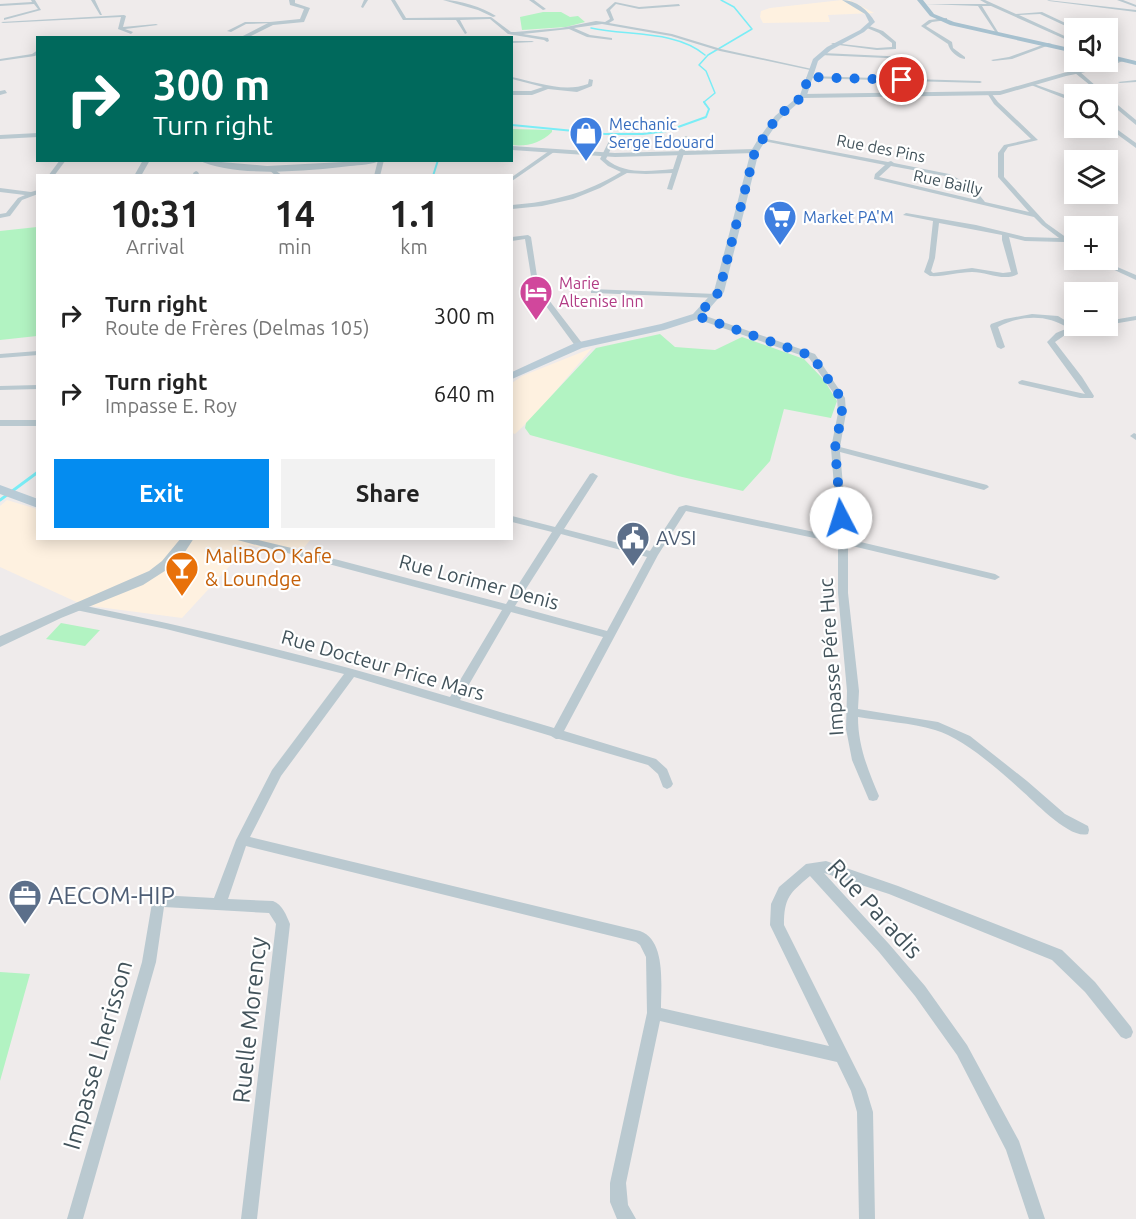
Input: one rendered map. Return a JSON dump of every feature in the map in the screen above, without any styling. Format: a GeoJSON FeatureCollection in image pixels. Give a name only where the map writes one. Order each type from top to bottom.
{"type":"FeatureCollection","features":[{"type":"Feature","properties":{"kind":"main road"},"geometry":{"type":"LineString","coordinates":[[513,375],[579,345],[664,327],[697,316],[716,297],[732,249],[755,151],[761,140],[777,117],[803,96],[815,59],[833,44],[869,27],[872,22],[870,16],[845,0]]}},
{"type":"Feature","properties":{"kind":"main road"},"geometry":{"type":"LineString","coordinates":[[920,0],[926,10],[943,19],[1049,45],[1064,45]]}},
{"type":"Feature","properties":{"kind":"main road"},"geometry":{"type":"LineString","coordinates":[[927,2],[931,10],[943,19],[1064,47]]}},
{"type":"Feature","properties":{"kind":"main road"},"geometry":{"type":"LineString","coordinates":[[1120,60],[1136,64]]}},
{"type":"Feature","properties":{"kind":"main road"},"geometry":{"type":"LineString","coordinates":[[6,491],[36,503]]}},
{"type":"Feature","properties":{"kind":"street"},"geometry":{"type":"LineString","coordinates":[[229,32],[245,23],[297,22],[303,19],[307,8],[292,4],[292,0]]}},
{"type":"Feature","properties":{"kind":"street"},"geometry":{"type":"LineString","coordinates":[[363,7],[366,0]]}},
{"type":"Feature","properties":{"kind":"street"},"geometry":{"type":"LineString","coordinates":[[393,0],[405,19],[491,18],[514,34],[548,41],[513,42]]}},
{"type":"Feature","properties":{"kind":"street"},"geometry":{"type":"LineString","coordinates":[[445,0],[486,11],[494,15],[491,18]]}},
{"type":"Feature","properties":{"kind":"street"},"geometry":{"type":"LineString","coordinates":[[531,0],[544,9]]}},
{"type":"Feature","properties":{"kind":"street"},"geometry":{"type":"LineString","coordinates":[[645,0],[654,7]]}},
{"type":"Feature","properties":{"kind":"street"},"geometry":{"type":"LineString","coordinates":[[607,22],[612,20],[608,10],[611,4],[632,8],[679,5],[675,0]]}},
{"type":"Feature","properties":{"kind":"street"},"geometry":{"type":"LineString","coordinates":[[1049,0],[1136,9]]}},
{"type":"Feature","properties":{"kind":"street"},"geometry":{"type":"LineString","coordinates":[[1119,0],[1136,9]]}},
{"type":"Feature","properties":{"kind":"street"},"geometry":{"type":"LineString","coordinates":[[2,6],[34,1],[40,9],[8,17],[2,24]]}},
{"type":"Feature","properties":{"kind":"street"},"geometry":{"type":"LineString","coordinates":[[94,1],[101,14]]}},
{"type":"Feature","properties":{"kind":"street"},"geometry":{"type":"LineString","coordinates":[[927,2],[981,3],[996,6],[1064,38]]}},
{"type":"Feature","properties":{"kind":"street"},"geometry":{"type":"LineString","coordinates":[[981,3],[996,32]]}},
{"type":"Feature","properties":{"kind":"street"},"geometry":{"type":"LineString","coordinates":[[1016,14],[1041,13],[1064,23]]}},
{"type":"Feature","properties":{"kind":"street"},"geometry":{"type":"LineString","coordinates":[[2,24],[124,16],[121,28]]}},
{"type":"Feature","properties":{"kind":"street"},"geometry":{"type":"LineString","coordinates":[[458,18],[465,33]]}},
{"type":"Feature","properties":{"kind":"street"},"geometry":{"type":"LineString","coordinates":[[46,36],[56,19]]}},
{"type":"Feature","properties":{"kind":"street"},"geometry":{"type":"LineString","coordinates":[[943,19],[923,26],[951,43],[951,48],[963,57]]}},
{"type":"Feature","properties":{"kind":"street"},"geometry":{"type":"LineString","coordinates":[[514,34],[570,28],[592,22],[607,22],[615,26],[672,35],[720,50],[810,69]]}},
{"type":"Feature","properties":{"kind":"street"},"geometry":{"type":"LineString","coordinates":[[246,36],[272,23]]}},
{"type":"Feature","properties":{"kind":"street"},"geometry":{"type":"LineString","coordinates":[[121,28],[156,25]]}},
{"type":"Feature","properties":{"kind":"street"},"geometry":{"type":"LineString","coordinates":[[833,44],[877,50],[894,48],[894,43],[889,37],[869,27]]}},
{"type":"Feature","properties":{"kind":"street"},"geometry":{"type":"LineString","coordinates":[[121,28],[131,33]]}},
{"type":"Feature","properties":{"kind":"street"},"geometry":{"type":"LineString","coordinates":[[570,28],[590,36],[610,39]]}},
{"type":"Feature","properties":{"kind":"street"},"geometry":{"type":"LineString","coordinates":[[993,60],[1010,58],[1049,45]]}},
{"type":"Feature","properties":{"kind":"street"},"geometry":{"type":"LineString","coordinates":[[0,60],[36,53]]}},
{"type":"Feature","properties":{"kind":"street"},"geometry":{"type":"LineString","coordinates":[[822,54],[908,58]]}},
{"type":"Feature","properties":{"kind":"street"},"geometry":{"type":"LineString","coordinates":[[803,96],[989,94],[1077,72],[1091,84]]}},
{"type":"Feature","properties":{"kind":"street"},"geometry":{"type":"LineString","coordinates":[[808,77],[980,82]]}},
{"type":"Feature","properties":{"kind":"street"},"geometry":{"type":"LineString","coordinates":[[513,78],[548,87],[578,90],[590,85],[591,80]]}},
{"type":"Feature","properties":{"kind":"street"},"geometry":{"type":"LineString","coordinates":[[1120,81],[1136,81]]}},
{"type":"Feature","properties":{"kind":"street"},"geometry":{"type":"LineString","coordinates":[[1033,84],[1064,96]]}},
{"type":"Feature","properties":{"kind":"street"},"geometry":{"type":"LineString","coordinates":[[513,93],[532,93],[548,87]]}},
{"type":"Feature","properties":{"kind":"street"},"geometry":{"type":"LineString","coordinates":[[989,94],[993,102],[1016,120],[1035,140],[1006,146],[1001,153],[1001,177],[1035,216],[1064,239]]}},
{"type":"Feature","properties":{"kind":"street"},"geometry":{"type":"LineString","coordinates":[[1118,107],[1136,123]]}},
{"type":"Feature","properties":{"kind":"street"},"geometry":{"type":"LineString","coordinates":[[1118,132],[1136,146]]}},
{"type":"Feature","properties":{"kind":"street"},"geometry":{"type":"LineString","coordinates":[[0,137],[36,135]]}},
{"type":"Feature","properties":{"kind":"street"},"geometry":{"type":"LineString","coordinates":[[670,189],[686,138]]}},
{"type":"Feature","properties":{"kind":"street"},"geometry":{"type":"LineString","coordinates":[[612,140],[603,161],[625,172],[675,171]]}},
{"type":"Feature","properties":{"kind":"street","name":"Rue des Pins"},"geometry":{"type":"LineString","coordinates":[[761,140],[891,163],[959,180],[970,186],[984,204]]}},
{"type":"Feature","properties":{"kind":"street"},"geometry":{"type":"LineString","coordinates":[[513,148],[605,155],[680,155],[755,151]]}},
{"type":"Feature","properties":{"kind":"street"},"geometry":{"type":"LineString","coordinates":[[513,178],[551,152]]}},
{"type":"Feature","properties":{"kind":"street"},"geometry":{"type":"LineString","coordinates":[[212,162],[239,167],[272,169],[356,162]]}},
{"type":"Feature","properties":{"kind":"street","name":"Rue Bailly"},"geometry":{"type":"LineString","coordinates":[[891,163],[876,178],[1035,216]]}},
{"type":"Feature","properties":{"kind":"street"},"geometry":{"type":"LineString","coordinates":[[272,169],[278,174]]}},
{"type":"Feature","properties":{"kind":"street"},"geometry":{"type":"LineString","coordinates":[[514,206],[573,198],[609,183],[625,172]]}},
{"type":"Feature","properties":{"kind":"street"},"geometry":{"type":"LineString","coordinates":[[0,190],[36,194]]}},
{"type":"Feature","properties":{"kind":"street"},"geometry":{"type":"LineString","coordinates":[[0,216],[8,215],[20,199],[36,194]]}},
{"type":"Feature","properties":{"kind":"street"},"geometry":{"type":"LineString","coordinates":[[906,215],[1042,241],[1064,240]]}},
{"type":"Feature","properties":{"kind":"street"},"geometry":{"type":"LineString","coordinates":[[936,219],[932,258],[927,272],[932,275],[972,270],[1004,275],[1015,274],[1005,240],[1006,234]]}},
{"type":"Feature","properties":{"kind":"street"},"geometry":{"type":"LineString","coordinates":[[513,239],[528,237],[534,276],[539,291],[579,345]]}},
{"type":"Feature","properties":{"kind":"street"},"geometry":{"type":"LineString","coordinates":[[1117,270],[1136,279]]}},
{"type":"Feature","properties":{"kind":"street"},"geometry":{"type":"LineString","coordinates":[[594,291],[716,297]]}},
{"type":"Feature","properties":{"kind":"street","name":"Impasse Pére Huc"},"geometry":{"type":"LineString","coordinates":[[697,316],[812,356],[841,398],[842,413],[835,448],[843,541],[843,592],[853,692],[852,729],[858,760],[873,796]]}},
{"type":"Feature","properties":{"kind":"street"},"geometry":{"type":"LineString","coordinates":[[1001,347],[994,326],[1005,320],[1049,317],[1064,322]]}},
{"type":"Feature","properties":{"kind":"street"},"geometry":{"type":"LineString","coordinates":[[1118,321],[1136,318]]}},
{"type":"Feature","properties":{"kind":"street"},"geometry":{"type":"LineString","coordinates":[[1022,382],[1080,396],[1091,394],[1052,342],[1055,337],[1064,334]]}},
{"type":"Feature","properties":{"kind":"street"},"geometry":{"type":"LineString","coordinates":[[0,356],[36,353]]}},
{"type":"Feature","properties":{"kind":"street"},"geometry":{"type":"LineString","coordinates":[[0,388],[36,387]]}},
{"type":"Feature","properties":{"kind":"street"},"geometry":{"type":"LineString","coordinates":[[0,423],[36,423]]}},
{"type":"Feature","properties":{"kind":"street"},"geometry":{"type":"LineString","coordinates":[[835,448],[984,487]]}},
{"type":"Feature","properties":{"kind":"street"},"geometry":{"type":"LineString","coordinates":[[453,702],[508,609],[593,476]]}},
{"type":"Feature","properties":{"kind":"street"},"geometry":{"type":"LineString","coordinates":[[556,735],[653,555],[682,509],[691,507],[995,577]]}},
{"type":"Feature","properties":{"kind":"street"},"geometry":{"type":"LineString","coordinates":[[513,519],[653,555]]}},
{"type":"Feature","properties":{"kind":"street"},"geometry":{"type":"LineString","coordinates":[[0,642],[76,607],[130,587],[163,568],[186,540]]}},
{"type":"Feature","properties":{"kind":"street","name":"Rue Lorimer Denis"},"geometry":{"type":"LineString","coordinates":[[244,540],[610,634]]}},
{"type":"Feature","properties":{"kind":"street","name":"Rue Docteur Price Mars"},"geometry":{"type":"LineString","coordinates":[[76,607],[166,625],[352,672],[453,702],[556,735],[652,762],[663,772],[666,784]]}},
{"type":"Feature","properties":{"kind":"street"},"geometry":{"type":"LineString","coordinates":[[219,904],[242,840],[276,772],[352,672]]}},
{"type":"Feature","properties":{"kind":"street"},"geometry":{"type":"LineString","coordinates":[[852,712],[938,726],[966,739],[1023,784],[1061,819],[1083,830]]}},
{"type":"Feature","properties":{"kind":"street"},"geometry":{"type":"LineString","coordinates":[[242,840],[640,937],[645,941],[653,957],[654,1013],[618,1183],[618,1201],[621,1212],[628,1219]]}},
{"type":"Feature","properties":{"kind":"street"},"geometry":{"type":"LineString","coordinates":[[811,868],[826,867],[894,890],[1057,956],[1090,987],[1126,1032]]}},
{"type":"Feature","properties":{"kind":"street","name":"Rue Paradis"},"geometry":{"type":"LineString","coordinates":[[867,1219],[865,1112],[858,1089],[777,925],[776,902],[785,890],[811,868],[920,991],[962,1050],[1012,1147],[1037,1219]]}},
{"type":"Feature","properties":{"kind":"street","name":"Ruelle Morency"},"geometry":{"type":"LineString","coordinates":[[158,901],[273,907],[279,913],[283,924],[249,1219]]}},
{"type":"Feature","properties":{"kind":"street","name":"Impasse Lherisson"},"geometry":{"type":"LineString","coordinates":[[75,1219],[149,962],[158,901]]}},
{"type":"Feature","properties":{"kind":"street"},"geometry":{"type":"LineString","coordinates":[[654,1013],[842,1056]]}},
{"type":"Feature","properties":{"kind":"shaded area"},"geometry":{"type":"Polygon","coordinates":[[[850,0],[874,13],[828,15],[830,22],[763,23],[760,17],[761,11],[770,8],[850,0]]]}},
{"type":"Feature","properties":{"kind":"shaded area"},"geometry":{"type":"Polygon","coordinates":[[[592,348],[536,414],[515,434],[513,433],[513,382],[522,376],[592,348]]]}},
{"type":"Feature","properties":{"kind":"shaded area"},"geometry":{"type":"Polygon","coordinates":[[[7,500],[36,509],[36,540],[310,540],[297,556],[249,545],[182,618],[83,605],[0,567],[0,506],[7,500]]]}},
{"type":"Feature","properties":{"kind":"green space"},"geometry":{"type":"Polygon","coordinates":[[[543,12],[561,12],[570,17],[578,16],[585,22],[566,27],[522,30],[520,17],[543,12]]]}},
{"type":"Feature","properties":{"kind":"green space"},"geometry":{"type":"Polygon","coordinates":[[[513,129],[552,130],[548,136],[538,141],[528,145],[513,145],[513,129]]]}},
{"type":"Feature","properties":{"kind":"green space"},"geometry":{"type":"Polygon","coordinates":[[[36,227],[36,336],[0,340],[0,231],[36,227]]]}},
{"type":"Feature","properties":{"kind":"green space"},"geometry":{"type":"Polygon","coordinates":[[[660,334],[675,347],[715,350],[742,337],[804,359],[824,380],[837,401],[831,418],[784,409],[770,461],[743,491],[678,476],[530,435],[525,428],[526,423],[596,348],[660,334]]]}},
{"type":"Feature","properties":{"kind":"green space"},"geometry":{"type":"Polygon","coordinates":[[[61,623],[100,630],[85,646],[46,639],[61,623]]]}},
{"type":"Feature","properties":{"kind":"green space"},"geometry":{"type":"Polygon","coordinates":[[[0,972],[30,974],[0,1081],[0,972]]]}},
{"type":"Feature","properties":{"kind":"waterway"},"geometry":{"type":"LineString","coordinates":[[704,102],[715,93],[706,71],[699,65],[708,55],[752,29],[734,7],[721,0]]}},
{"type":"Feature","properties":{"kind":"waterway"},"geometry":{"type":"LineString","coordinates":[[591,28],[680,41],[705,55]]}},
{"type":"Feature","properties":{"kind":"waterway"},"geometry":{"type":"LineString","coordinates":[[513,125],[605,134],[643,134],[667,131],[706,117],[709,109],[704,102]]}},
{"type":"Feature","properties":{"kind":"waterway"},"geometry":{"type":"LineString","coordinates":[[434,174],[437,162]]}},
{"type":"Feature","properties":{"kind":"waterway"},"geometry":{"type":"LineString","coordinates":[[0,500],[36,473]]}},
{"type":"Feature","properties":{"kind":"place","name":"Mechanic Serge Edouard"},"geometry":{"type":"Point","coordinates":[586,162]}},
{"type":"Feature","properties":{"kind":"place","name":"Market PA'M"},"geometry":{"type":"Point","coordinates":[780,246]}},
{"type":"Feature","properties":{"kind":"place","name":"Marie Altenise Inn"},"geometry":{"type":"Point","coordinates":[536,321]}},
{"type":"Feature","properties":{"kind":"place","name":"AVSI"},"geometry":{"type":"Point","coordinates":[633,567]}},
{"type":"Feature","properties":{"kind":"place","name":"MaliBOO Kafe & Loundge"},"geometry":{"type":"Point","coordinates":[182,597]}},
{"type":"Feature","properties":{"kind":"place","name":"AECOM-HIP"},"geometry":{"type":"Point","coordinates":[25,925]}},
{"type":"Feature","properties":{"kind":"route"},"geometry":{"type":"LineString","coordinates":[[841,518],[835,448],[843,406],[841,398],[812,356],[697,316],[719,292],[732,249],[755,151],[777,117],[803,96],[808,77],[902,80]]}}]}
